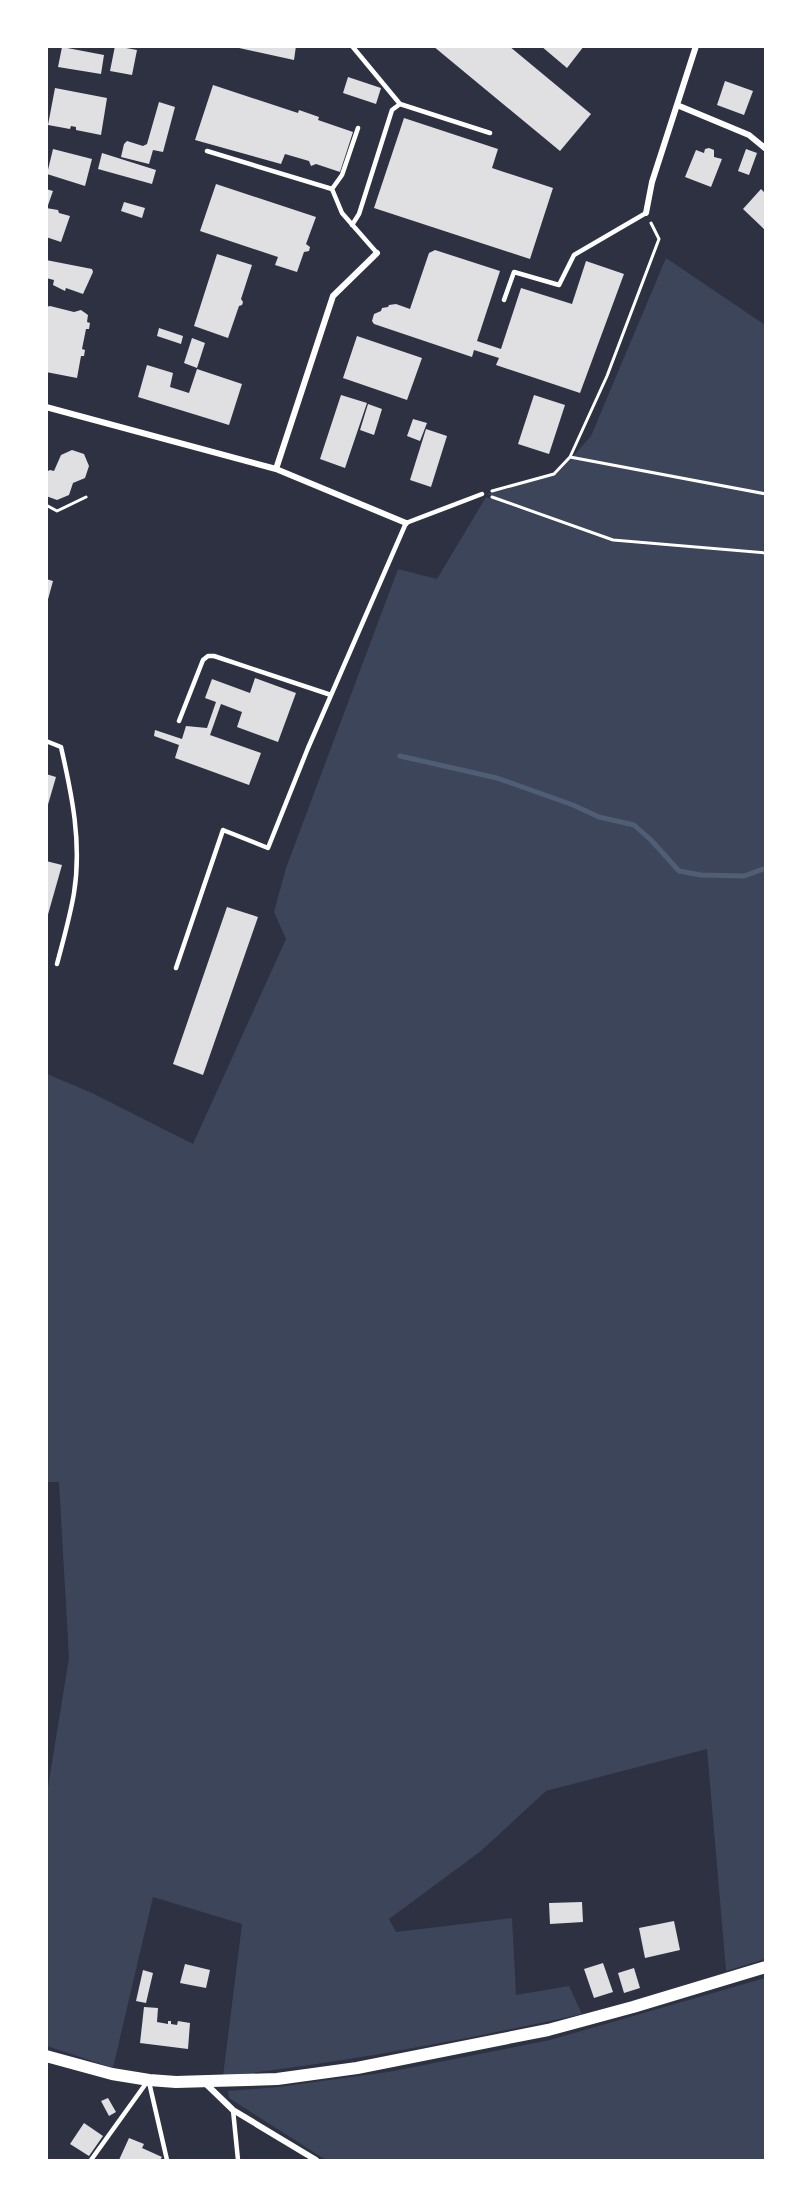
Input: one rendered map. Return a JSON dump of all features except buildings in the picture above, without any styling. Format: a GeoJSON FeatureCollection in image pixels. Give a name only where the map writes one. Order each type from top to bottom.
{"type":"FeatureCollection","features":[{"type":"Feature","properties":{"kind":"main road"},"geometry":{"type":"LineString","coordinates":[[46,2056],[149,2080],[204,2082],[277,2079],[357,2068],[497,2041],[633,2007],[765,1967]]}},
{"type":"Feature","properties":{"kind":"street"},"geometry":{"type":"LineString","coordinates":[[645,213],[652,182],[696,46]]}},
{"type":"Feature","properties":{"kind":"street"},"geometry":{"type":"LineString","coordinates":[[677,105],[749,135],[765,149]]}},
{"type":"Feature","properties":{"kind":"street"},"geometry":{"type":"LineString","coordinates":[[276,469],[333,296],[377,253]]}},
{"type":"Feature","properties":{"kind":"street"},"geometry":{"type":"LineString","coordinates":[[46,407],[276,469],[406,523]]}},
{"type":"Feature","properties":{"kind":"street"},"geometry":{"type":"LineString","coordinates":[[204,2082],[233,2110],[312,2159]]}},
{"type":"Feature","properties":{"kind":"lane"},"geometry":{"type":"LineString","coordinates":[[352,46],[400,104],[490,133]]}},
{"type":"Feature","properties":{"kind":"lane"},"geometry":{"type":"LineString","coordinates":[[352,225],[359,214],[392,110],[400,104]]}},
{"type":"Feature","properties":{"kind":"lane"},"geometry":{"type":"LineString","coordinates":[[332,189],[342,175],[358,128]]}},
{"type":"Feature","properties":{"kind":"lane"},"geometry":{"type":"LineString","coordinates":[[207,151],[332,189]]}},
{"type":"Feature","properties":{"kind":"lane"},"geometry":{"type":"LineString","coordinates":[[332,189],[342,213],[377,253]]}},
{"type":"Feature","properties":{"kind":"lane"},"geometry":{"type":"LineString","coordinates":[[504,300],[513,272],[559,285],[574,255],[645,213]]}},
{"type":"Feature","properties":{"kind":"lane"},"geometry":{"type":"LineString","coordinates":[[176,968],[223,830],[268,848],[331,695],[406,523],[482,494]]}},
{"type":"Feature","properties":{"kind":"lane"},"geometry":{"type":"LineString","coordinates":[[179,721],[203,660],[208,656],[214,656],[331,695]]}},
{"type":"Feature","properties":{"kind":"lane"},"geometry":{"type":"LineString","coordinates":[[46,741],[61,747],[74,803],[77,857],[74,892],[57,964]]}},
{"type":"Feature","properties":{"kind":"lane"},"geometry":{"type":"LineString","coordinates":[[91,2160],[149,2080]]}},
{"type":"Feature","properties":{"kind":"lane"},"geometry":{"type":"LineString","coordinates":[[149,2080],[167,2160]]}},
{"type":"Feature","properties":{"kind":"lane"},"geometry":{"type":"LineString","coordinates":[[233,2110],[238,2160]]}},
{"type":"Feature","properties":{"kind":"path"},"geometry":{"type":"LineString","coordinates":[[482,494],[554,474],[570,457],[607,376],[659,239],[645,213]]}},
{"type":"Feature","properties":{"kind":"path"},"geometry":{"type":"LineString","coordinates":[[570,457],[765,494]]}},
{"type":"Feature","properties":{"kind":"path"},"geometry":{"type":"LineString","coordinates":[[482,494],[613,540],[765,553]]}},
{"type":"Feature","properties":{"kind":"path"},"geometry":{"type":"LineString","coordinates":[[46,505],[57,511],[86,497]]}},
{"type":"Feature","properties":{"kind":"shaded area"},"geometry":{"type":"Polygon","coordinates":[[[666,258],[765,325],[765,551],[612,539],[487,494],[557,474],[591,436],[666,258]]]}},
{"type":"Feature","properties":{"kind":"shaded area"},"geometry":{"type":"Polygon","coordinates":[[[486,497],[613,542],[765,554],[765,1959],[726,1971],[707,1749],[546,1791],[481,1851],[389,1919],[396,1932],[512,1918],[516,1995],[569,1986],[582,2014],[403,2050],[223,2076],[242,1924],[153,1897],[113,2068],[47,2046],[47,1793],[69,1658],[59,1482],[46,1482],[47,1074],[92,1093],[193,1144],[286,939],[274,912],[286,868],[398,569],[437,579],[486,497]]]}},
{"type":"Feature","properties":{"kind":"shaded area"},"geometry":{"type":"Polygon","coordinates":[[[765,1978],[765,2160],[326,2160],[229,2098],[228,2091],[278,2087],[388,2072],[550,2040],[765,1978]]]}},
{"type":"Feature","properties":{"kind":"waterway"},"geometry":{"type":"LineString","coordinates":[[400,756],[497,778],[573,805],[599,817],[634,825],[679,871],[701,875],[744,876],[766,868]]}}]}
